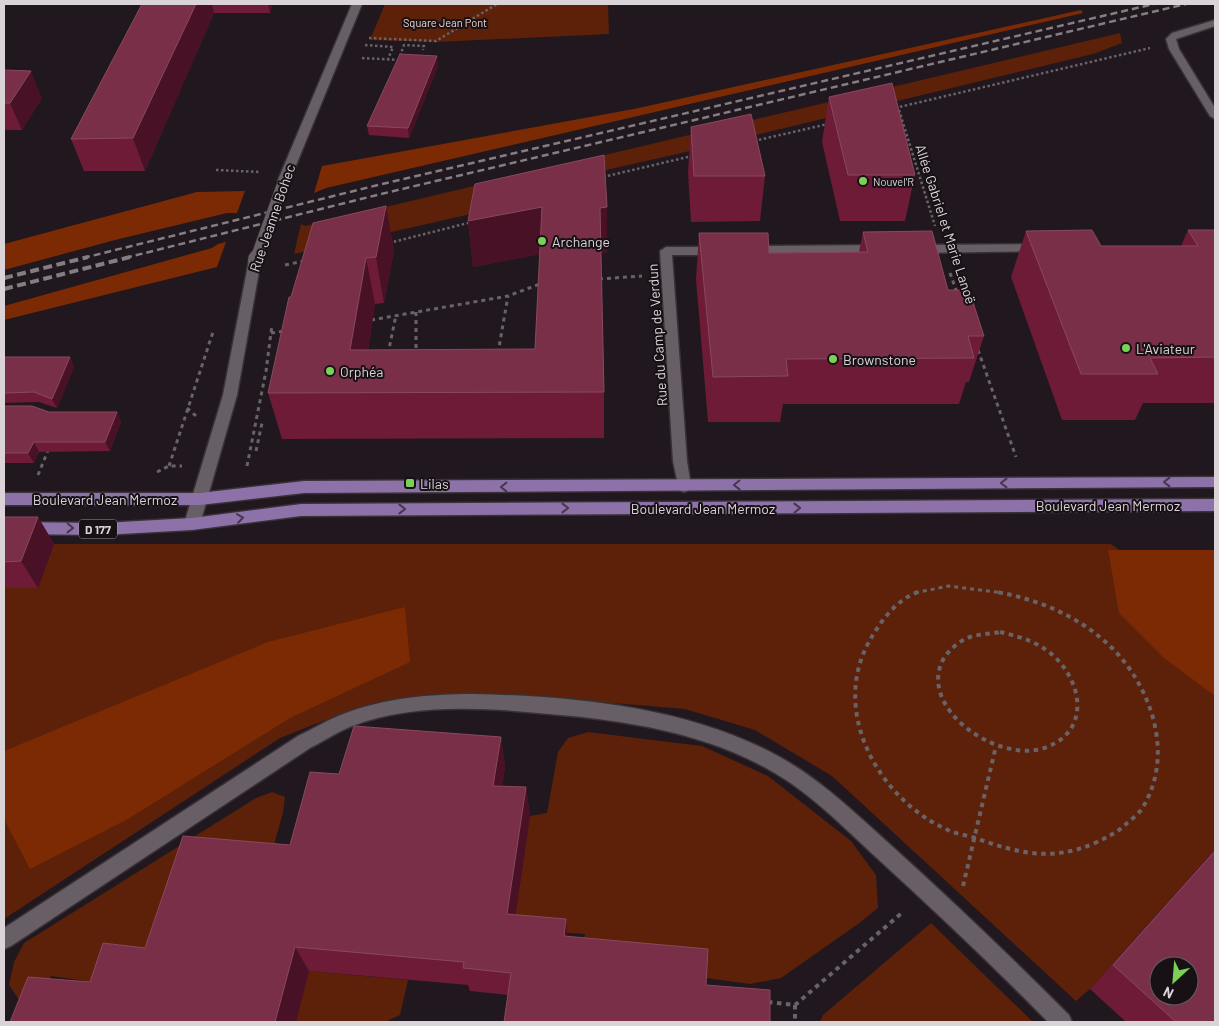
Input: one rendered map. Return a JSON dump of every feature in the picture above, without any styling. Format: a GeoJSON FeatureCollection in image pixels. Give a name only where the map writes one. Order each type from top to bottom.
{"type":"FeatureCollection","features":[{"type":"Feature","properties":{"kind":"main road","name":"Boulevard Jean Mermoz"},"geometry":{"type":"LineString","coordinates":[[6,500],[200,499],[304,487],[1215,482]]}},
{"type":"Feature","properties":{"kind":"main road","name":"Boulevard Jean Mermoz"},"geometry":{"type":"LineString","coordinates":[[4,528],[103,529],[192,524],[300,510],[1215,505]]}},
{"type":"Feature","properties":{"kind":"street","name":"Rue Jeanne Bohec"},"geometry":{"type":"LineString","coordinates":[[200,499],[230,395],[255,260],[284,180],[357,4]]}},
{"type":"Feature","properties":{"kind":"street"},"geometry":{"type":"LineString","coordinates":[[1215,23],[1175,35],[1171,39],[1171,43],[1215,116]]}},
{"type":"Feature","properties":{"kind":"street","name":"Rue du Camp de Verdun"},"geometry":{"type":"LineString","coordinates":[[684,486],[680,461],[666,251],[1050,247]]}},
{"type":"Feature","properties":{"kind":"street","name":"Boulevard Jean Mermoz"},"geometry":{"type":"LineString","coordinates":[[192,524],[200,499]]}},
{"type":"Feature","properties":{"kind":"street"},"geometry":{"type":"LineString","coordinates":[[4,939],[304,742],[353,718],[400,707],[444,702],[568,707],[639,718],[717,738],[776,764],[803,781],[927,892],[1062,1022]]}},
{"type":"Feature","properties":{"kind":"path"},"geometry":{"type":"LineString","coordinates":[[368,38],[436,41],[497,4]]}},
{"type":"Feature","properties":{"kind":"path"},"geometry":{"type":"LineString","coordinates":[[891,109],[1171,43]]}},
{"type":"Feature","properties":{"kind":"path"},"geometry":{"type":"LineString","coordinates":[[362,45],[394,47],[388,59]]}},
{"type":"Feature","properties":{"kind":"path"},"geometry":{"type":"LineString","coordinates":[[394,68],[404,45],[424,46],[423,50]]}},
{"type":"Feature","properties":{"kind":"path"},"geometry":{"type":"LineString","coordinates":[[361,58],[406,60]]}},
{"type":"Feature","properties":{"kind":"path","name":"Allée Gabriel et Marie Lanoë"},"geometry":{"type":"LineString","coordinates":[[898,107],[958,295]]}},
{"type":"Feature","properties":{"kind":"path"},"geometry":{"type":"LineString","coordinates":[[752,142],[830,124]]}},
{"type":"Feature","properties":{"kind":"path"},"geometry":{"type":"LineString","coordinates":[[598,178],[694,155]]}},
{"type":"Feature","properties":{"kind":"path"},"geometry":{"type":"LineString","coordinates":[[216,170],[255,172]]}},
{"type":"Feature","properties":{"kind":"path"},"geometry":{"type":"LineString","coordinates":[[383,244],[480,220]]}},
{"type":"Feature","properties":{"kind":"path"},"geometry":{"type":"LineString","coordinates":[[286,265],[305,261]]}},
{"type":"Feature","properties":{"kind":"path"},"geometry":{"type":"LineString","coordinates":[[598,279],[668,275]]}},
{"type":"Feature","properties":{"kind":"path"},"geometry":{"type":"LineString","coordinates":[[365,320],[508,296],[539,284],[547,283]]}},
{"type":"Feature","properties":{"kind":"path"},"geometry":{"type":"LineString","coordinates":[[496,362],[508,296]]}},
{"type":"Feature","properties":{"kind":"path"},"geometry":{"type":"LineString","coordinates":[[416,312],[416,350]]}},
{"type":"Feature","properties":{"kind":"path"},"geometry":{"type":"LineString","coordinates":[[386,362],[396,315]]}},
{"type":"Feature","properties":{"kind":"path"},"geometry":{"type":"LineString","coordinates":[[271,332],[288,331]]}},
{"type":"Feature","properties":{"kind":"path"},"geometry":{"type":"LineString","coordinates":[[974,341],[1017,460]]}},
{"type":"Feature","properties":{"kind":"path"},"geometry":{"type":"LineString","coordinates":[[247,466],[266,371]]}},
{"type":"Feature","properties":{"kind":"path"},"geometry":{"type":"LineString","coordinates":[[153,474],[169,466],[187,408]]}},
{"type":"Feature","properties":{"kind":"path"},"geometry":{"type":"LineString","coordinates":[[256,451],[262,423]]}},
{"type":"Feature","properties":{"kind":"path"},"geometry":{"type":"LineString","coordinates":[[36,481],[50,446]]}},
{"type":"Feature","properties":{"kind":"path"},"geometry":{"type":"LineString","coordinates":[[948,586],[991,589],[1012,594],[1066,615],[1101,638],[1117,652],[1136,676],[1148,698],[1158,735],[1156,769],[1148,802],[1138,815],[1108,838],[1085,847],[1044,856],[1022,853],[975,838],[949,831],[921,812],[890,786],[864,748],[856,713],[855,678],[865,646],[886,616],[913,593],[948,586]]}},
{"type":"Feature","properties":{"kind":"path"},"geometry":{"type":"LineString","coordinates":[[1000,632],[1018,636],[1035,643],[1051,653],[1064,666],[1073,680],[1078,696],[1079,711],[1074,726],[1064,737],[1051,746],[1034,750],[1015,751],[996,746],[978,738],[963,727],[946,706],[938,682],[939,668],[945,655],[955,644],[968,637],[983,633],[1000,632]]}},
{"type":"Feature","properties":{"kind":"path"},"geometry":{"type":"LineString","coordinates":[[947,911],[960,898],[996,746]]}},
{"type":"Feature","properties":{"kind":"path"},"geometry":{"type":"LineString","coordinates":[[766,1002],[795,1005],[927,892]]}},
{"type":"Feature","properties":{"kind":"path"},"geometry":{"type":"LineString","coordinates":[[795,1005],[795,1022]]}},
{"type":"Feature","properties":{"kind":"green space","name":"Square Jean Pont"},"geometry":{"type":"Polygon","coordinates":[[[385,4],[608,4],[609,34],[437,42],[370,40],[385,4]]]}},
{"type":"Feature","properties":{"kind":"green space"},"geometry":{"type":"Polygon","coordinates":[[[1120,33],[1122,43],[1093,54],[677,154],[499,194],[493,209],[294,254],[301,224],[305,226],[1120,33]]]}},
{"type":"Feature","properties":{"kind":"green space"},"geometry":{"type":"Polygon","coordinates":[[[54,544],[1111,544],[1215,619],[1215,849],[1090,989],[1076,1001],[832,776],[755,730],[685,709],[552,698],[431,694],[356,708],[280,738],[4,919],[4,588],[38,588],[54,544]]]}},
{"type":"Feature","properties":{"kind":"green space"},"geometry":{"type":"Polygon","coordinates":[[[588,732],[702,746],[768,776],[851,841],[876,875],[878,908],[781,978],[750,984],[581,961],[585,934],[513,929],[530,816],[547,813],[558,752],[568,738],[588,732]]]}},
{"type":"Feature","properties":{"kind":"green space"},"geometry":{"type":"Polygon","coordinates":[[[272,792],[285,797],[283,813],[267,869],[120,986],[51,976],[41,996],[34,1022],[9,985],[14,962],[24,943],[256,798],[272,792]]]}},
{"type":"Feature","properties":{"kind":"green space"},"geometry":{"type":"Polygon","coordinates":[[[931,923],[1033,1022],[820,1022],[823,1015],[931,923]]]}},
{"type":"Feature","properties":{"kind":"green space"},"geometry":{"type":"Polygon","coordinates":[[[309,971],[408,980],[400,1015],[385,1022],[295,1022],[309,971]]]}},
{"type":"Feature","properties":{"kind":"shaded area"},"geometry":{"type":"Polygon","coordinates":[[[1081,10],[1083,13],[326,188],[314,193],[322,166],[634,109],[1081,10]]]}},
{"type":"Feature","properties":{"kind":"shaded area"},"geometry":{"type":"Polygon","coordinates":[[[245,191],[237,213],[227,213],[115,240],[4,270],[4,244],[197,192],[245,191]]]}},
{"type":"Feature","properties":{"kind":"shaded area"},"geometry":{"type":"Polygon","coordinates":[[[226,242],[217,267],[4,320],[4,306],[212,248],[226,242]]]}},
{"type":"Feature","properties":{"kind":"shaded area"},"geometry":{"type":"Polygon","coordinates":[[[1108,550],[1215,550],[1215,696],[1164,658],[1119,613],[1108,550]]]}},
{"type":"Feature","properties":{"kind":"shaded area"},"geometry":{"type":"Polygon","coordinates":[[[405,607],[410,662],[290,718],[128,819],[30,869],[4,819],[4,751],[268,642],[405,607]]]}},
{"type":"Feature","properties":{"kind":"building"},"geometry":{"type":"Polygon","coordinates":[[[142,4],[196,4],[133,138],[71,139],[142,4]]]}},
{"type":"Feature","properties":{"kind":"building"},"geometry":{"type":"Polygon","coordinates":[[[400,54],[437,56],[408,128],[367,126],[400,54]]]}},
{"type":"Feature","properties":{"kind":"building"},"geometry":{"type":"Polygon","coordinates":[[[4,70],[31,71],[10,103],[4,103],[4,70]]]}},
{"type":"Feature","properties":{"kind":"building"},"geometry":{"type":"Polygon","coordinates":[[[892,83],[915,175],[848,175],[829,97],[892,83]]]}},
{"type":"Feature","properties":{"kind":"building"},"geometry":{"type":"Polygon","coordinates":[[[751,114],[765,176],[694,176],[691,127],[751,114]]]}},
{"type":"Feature","properties":{"kind":"building"},"geometry":{"type":"Polygon","coordinates":[[[604,155],[607,207],[600,208],[604,392],[268,393],[289,297],[291,297],[313,223],[386,206],[376,257],[366,258],[350,350],[535,349],[542,207],[468,221],[475,184],[604,155]]]}},
{"type":"Feature","properties":{"kind":"building"},"geometry":{"type":"Polygon","coordinates":[[[1092,230],[1101,246],[1198,246],[1188,230],[1215,230],[1215,357],[1150,358],[1158,374],[1081,374],[1026,231],[1092,230]]]}},
{"type":"Feature","properties":{"kind":"building"},"geometry":{"type":"Polygon","coordinates":[[[932,231],[948,290],[969,290],[984,336],[968,336],[974,358],[786,359],[788,376],[713,377],[699,233],[768,233],[769,253],[868,252],[863,232],[932,231]]]}},
{"type":"Feature","properties":{"kind":"building"},"geometry":{"type":"Polygon","coordinates":[[[4,357],[70,357],[52,399],[34,392],[4,393],[4,357]]]}},
{"type":"Feature","properties":{"kind":"building"},"geometry":{"type":"Polygon","coordinates":[[[4,406],[32,406],[49,412],[117,412],[105,442],[34,442],[28,453],[4,453],[4,406]]]}},
{"type":"Feature","properties":{"kind":"building"},"geometry":{"type":"Polygon","coordinates":[[[4,517],[38,517],[21,561],[4,562],[4,517]]]}},
{"type":"Feature","properties":{"kind":"building"},"geometry":{"type":"Polygon","coordinates":[[[354,726],[501,737],[493,786],[526,787],[507,914],[566,919],[564,936],[708,949],[706,985],[770,990],[770,1022],[504,1022],[511,973],[463,968],[464,962],[295,947],[275,1022],[10,1022],[28,977],[90,982],[103,943],[145,948],[183,836],[290,845],[310,772],[339,774],[354,726]]]}},
{"type":"Feature","properties":{"kind":"building"},"geometry":{"type":"Polygon","coordinates":[[[1215,851],[1215,1022],[1176,1022],[1158,1006],[1199,1006],[1199,956],[1149,956],[1149,998],[1113,965],[1215,851]]]}},
{"type":"Feature","properties":{"kind":"railway"},"geometry":{"type":"LineString","coordinates":[[83,258],[378,185],[1154,4]]}},
{"type":"Feature","properties":{"kind":"railway"},"geometry":{"type":"LineString","coordinates":[[125,258],[381,194],[1186,4]]}},
{"type":"Feature","properties":{"kind":"railway"},"geometry":{"type":"LineString","coordinates":[[4,278],[88,257]]}},
{"type":"Feature","properties":{"kind":"railway"},"geometry":{"type":"LineString","coordinates":[[4,289],[130,257]]}},
{"type":"Feature","properties":{"kind":"place","name":"Nouvel'R"},"geometry":{"type":"Point","coordinates":[863,181]}},
{"type":"Feature","properties":{"kind":"place","name":"Archange"},"geometry":{"type":"Point","coordinates":[542,241]}},
{"type":"Feature","properties":{"kind":"place","name":"L'Aviateur"},"geometry":{"type":"Point","coordinates":[1126,348]}},
{"type":"Feature","properties":{"kind":"place","name":"Brownstone"},"geometry":{"type":"Point","coordinates":[833,359]}},
{"type":"Feature","properties":{"kind":"place","name":"Orphéa"},"geometry":{"type":"Point","coordinates":[330,371]}},
{"type":"Feature","properties":{"kind":"place","name":"Lilas"},"geometry":{"type":"Point","coordinates":[410,483]}}]}
